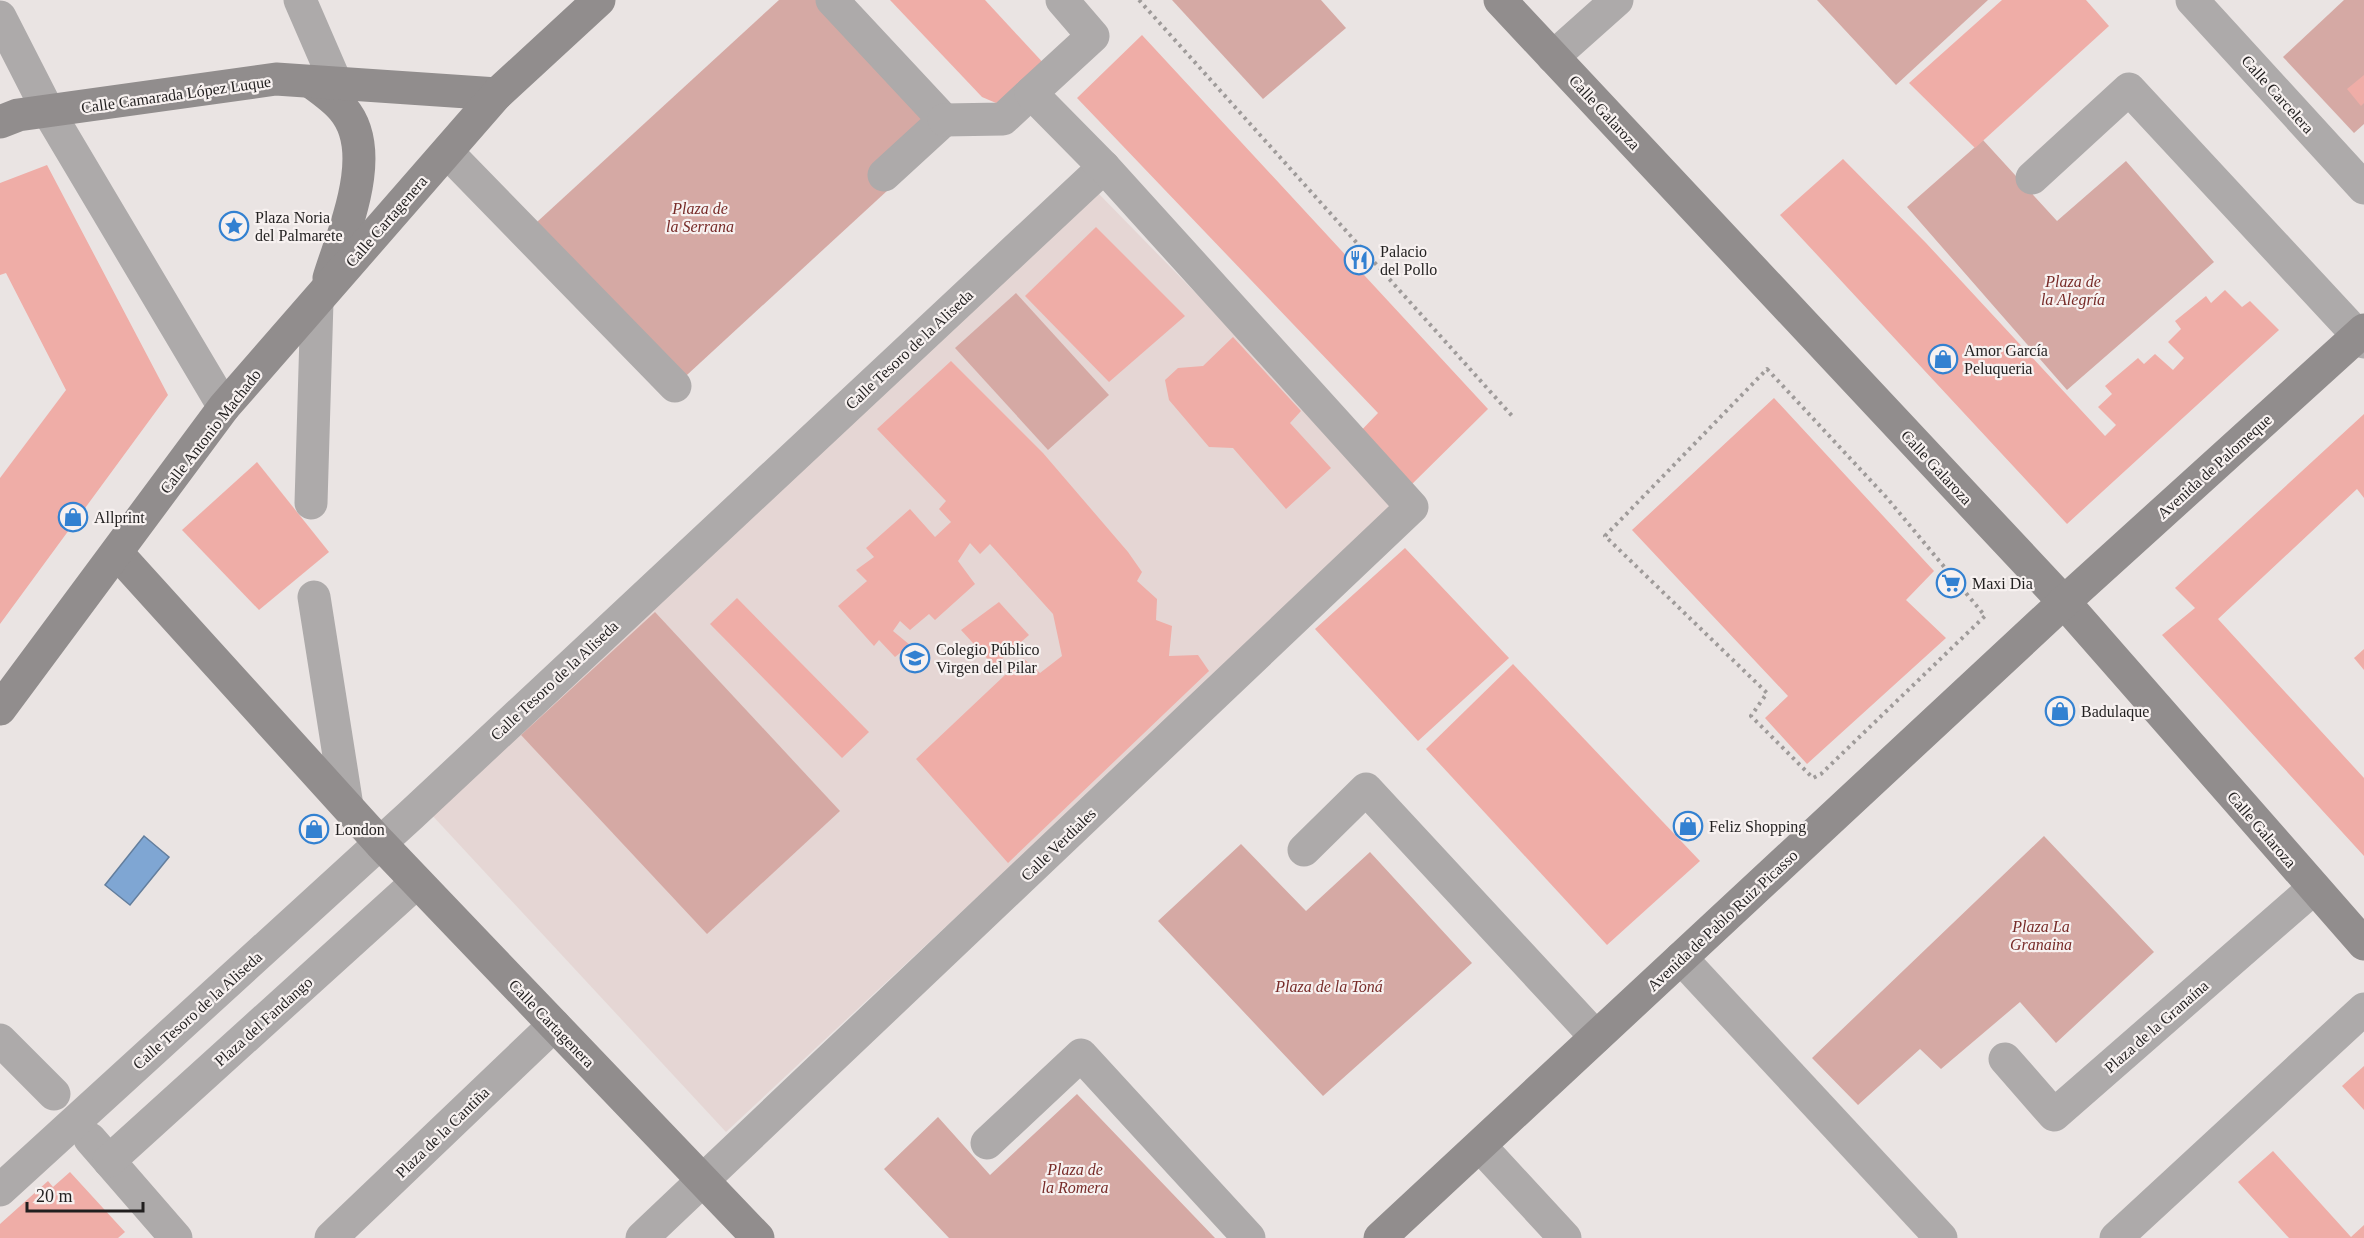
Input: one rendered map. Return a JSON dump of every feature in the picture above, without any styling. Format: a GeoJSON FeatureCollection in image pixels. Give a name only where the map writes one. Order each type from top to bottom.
{"type":"FeatureCollection","features":[{"type":"Feature","properties":{"kind":"street"},"geometry":{"type":"LineString","coordinates":[[300,0],[324,82],[344,110],[357,137],[361,165],[321,296],[311,503]]}},
{"type":"Feature","properties":{"kind":"street","name":"Calle Cartagenera"},"geometry":{"type":"LineString","coordinates":[[321,296],[497,94],[598,0]]}},
{"type":"Feature","properties":{"kind":"street"},"geometry":{"type":"LineString","coordinates":[[832,0],[944,120]]}},
{"type":"Feature","properties":{"kind":"street"},"geometry":{"type":"LineString","coordinates":[[884,175],[944,120],[1003,119],[1093,36],[1062,0]]}},
{"type":"Feature","properties":{"kind":"street","name":"Calle Galaroza"},"geometry":{"type":"LineString","coordinates":[[1500,0],[2064,602],[2364,944]]}},
{"type":"Feature","properties":{"kind":"street"},"geometry":{"type":"LineString","coordinates":[[1553,57],[1617,0]]}},
{"type":"Feature","properties":{"kind":"street","name":"Calle Carcelera"},"geometry":{"type":"LineString","coordinates":[[2192,0],[2364,188]]}},
{"type":"Feature","properties":{"kind":"street"},"geometry":{"type":"LineString","coordinates":[[0,17],[48,111],[224,407]]}},
{"type":"Feature","properties":{"kind":"street","name":"Calle Camarada López Luque"},"geometry":{"type":"LineString","coordinates":[[0,122],[18,115],[276,79],[497,94]]}},
{"type":"Feature","properties":{"kind":"street"},"geometry":{"type":"LineString","coordinates":[[2032,178],[2129,88],[2362,336]]}},
{"type":"Feature","properties":{"kind":"street"},"geometry":{"type":"LineString","coordinates":[[1031,93],[1104,166]]}},
{"type":"Feature","properties":{"kind":"street"},"geometry":{"type":"LineString","coordinates":[[447,152],[675,386]]}},
{"type":"Feature","properties":{"kind":"street","name":"Calle Verdiales"},"geometry":{"type":"LineString","coordinates":[[642,1238],[704,1182],[1412,507],[1104,166]]}},
{"type":"Feature","properties":{"kind":"street","name":"Calle Tesoro de la Aliseda"},"geometry":{"type":"LineString","coordinates":[[0,1190],[380,843],[1104,166]]}},
{"type":"Feature","properties":{"kind":"street","name":"Calle Antonio Machado"},"geometry":{"type":"LineString","coordinates":[[0,709],[224,407],[321,296]]}},
{"type":"Feature","properties":{"kind":"street","name":"Avenida de Palomeque"},"geometry":{"type":"LineString","coordinates":[[2064,602],[2362,336]]}},
{"type":"Feature","properties":{"kind":"street","name":"Calle Cartagenera"},"geometry":{"type":"LineString","coordinates":[[117,553],[380,843],[758,1238]]}},
{"type":"Feature","properties":{"kind":"street"},"geometry":{"type":"LineString","coordinates":[[314,597],[347,806]]}},
{"type":"Feature","properties":{"kind":"street","name":"Avenida de Pablo Ruiz Picasso"},"geometry":{"type":"LineString","coordinates":[[1380,1238],[2064,602]]}},
{"type":"Feature","properties":{"kind":"street"},"geometry":{"type":"LineString","coordinates":[[1304,850],[1366,789],[1596,1037]]}},
{"type":"Feature","properties":{"kind":"street","name":"Plaza del Fandango"},"geometry":{"type":"LineString","coordinates":[[176,1238],[100,1150],[417,882]]}},
{"type":"Feature","properties":{"kind":"street","name":"Plaza de la Granaína"},"geometry":{"type":"LineString","coordinates":[[2005,1059],[2054,1115],[2314,888]]}},
{"type":"Feature","properties":{"kind":"street"},"geometry":{"type":"LineString","coordinates":[[1681,958],[1941,1238]]}},
{"type":"Feature","properties":{"kind":"street"},"geometry":{"type":"LineString","coordinates":[[2116,1238],[2364,1009]]}},
{"type":"Feature","properties":{"kind":"street","name":"Plaza de la Cantiña"},"geometry":{"type":"LineString","coordinates":[[331,1238],[554,1025]]}},
{"type":"Feature","properties":{"kind":"street"},"geometry":{"type":"LineString","coordinates":[[0,1040],[54,1094]]}},
{"type":"Feature","properties":{"kind":"street"},"geometry":{"type":"LineString","coordinates":[[987,1143],[1081,1055],[1249,1238]]}},
{"type":"Feature","properties":{"kind":"street"},"geometry":{"type":"LineString","coordinates":[[1480,1146],[1565,1238]]}},
{"type":"Feature","properties":{"kind":"path"},"geometry":{"type":"LineString","coordinates":[[1139,0],[1513,417]]}},
{"type":"Feature","properties":{"kind":"path"},"geometry":{"type":"LineString","coordinates":[[1767,369],[1887,498],[1985,616],[1821,774],[1813,778],[1752,716],[1767,693],[1605,536],[1767,369]]}},
{"type":"Feature","properties":{"kind":"shaded area","name":"Colegio Público Virgen del Pilar"},"geometry":{"type":"Polygon","coordinates":[[[1099,194],[1400,502],[726,1132],[430,813],[1099,194]]]}},
{"type":"Feature","properties":{"kind":"green space","name":"Plaza de la Serrana"},"geometry":{"type":"Polygon","coordinates":[[[779,0],[832,0],[944,120],[888,190],[675,386],[525,233],[779,0]]]}},
{"type":"Feature","properties":{"kind":"green space"},"geometry":{"type":"Polygon","coordinates":[[[1172,0],[1321,0],[1346,28],[1263,99],[1172,0]]]}},
{"type":"Feature","properties":{"kind":"green space"},"geometry":{"type":"Polygon","coordinates":[[[1817,0],[1988,0],[1896,85],[1817,0]]]}},
{"type":"Feature","properties":{"kind":"green space"},"geometry":{"type":"Polygon","coordinates":[[[2344,0],[2364,0],[2364,124],[2354,133],[2283,57],[2344,0]]]}},
{"type":"Feature","properties":{"kind":"green space","name":"Plaza de la Alegría"},"geometry":{"type":"Polygon","coordinates":[[[1983,140],[2057,221],[2126,161],[2214,262],[2067,390],[1907,207],[1983,140]]]}},
{"type":"Feature","properties":{"kind":"green space"},"geometry":{"type":"Polygon","coordinates":[[[1016,293],[1109,395],[1048,450],[955,348],[1016,293]]]}},
{"type":"Feature","properties":{"kind":"green space"},"geometry":{"type":"Polygon","coordinates":[[[655,612],[840,811],[707,934],[521,735],[655,612]]]}},
{"type":"Feature","properties":{"kind":"green space","name":"Plaza La Granaina"},"geometry":{"type":"Polygon","coordinates":[[[2044,836],[2154,952],[2056,1043],[2020,1002],[1941,1069],[1920,1049],[1858,1105],[1812,1058],[2044,836]]]}},
{"type":"Feature","properties":{"kind":"green space","name":"Plaza de la Toná"},"geometry":{"type":"Polygon","coordinates":[[[1241,844],[1306,911],[1370,852],[1472,963],[1323,1096],[1158,921],[1241,844]]]}},
{"type":"Feature","properties":{"kind":"green space","name":"Plaza de la Romera"},"geometry":{"type":"Polygon","coordinates":[[[1077,1094],[1215,1238],[949,1238],[884,1169],[938,1117],[990,1175],[1077,1094]]]}},
{"type":"Feature","properties":{"kind":"water"},"geometry":{"type":"Polygon","coordinates":[[[144,836],[169,857],[130,905],[105,885],[144,836]]]}},
{"type":"Feature","properties":{"kind":"building"},"geometry":{"type":"Polygon","coordinates":[[[890,0],[985,0],[1047,67],[1003,106],[982,97],[890,0]]]}},
{"type":"Feature","properties":{"kind":"building"},"geometry":{"type":"Polygon","coordinates":[[[2002,0],[2086,0],[2109,26],[1975,148],[1909,83],[2002,0]]]}},
{"type":"Feature","properties":{"kind":"building"},"geometry":{"type":"Polygon","coordinates":[[[1142,35],[1488,409],[1405,491],[1355,437],[1378,413],[1077,98],[1142,35]]]}},
{"type":"Feature","properties":{"kind":"building"},"geometry":{"type":"Polygon","coordinates":[[[2364,75],[2364,103],[2361,106],[2347,89],[2364,75]]]}},
{"type":"Feature","properties":{"kind":"building"},"geometry":{"type":"Polygon","coordinates":[[[1843,159],[1926,243],[2105,436],[2116,425],[2098,407],[2112,394],[2105,386],[2138,358],[2144,364],[2155,354],[2173,370],[2184,358],[2168,342],[2181,329],[2175,321],[2206,296],[2211,303],[2225,290],[2242,307],[2250,301],[2279,330],[2067,524],[1780,215],[1843,159]]]}},
{"type":"Feature","properties":{"kind":"building"},"geometry":{"type":"Polygon","coordinates":[[[47,165],[168,395],[0,624],[0,478],[66,390],[6,273],[0,275],[0,183],[47,165]]]}},
{"type":"Feature","properties":{"kind":"building"},"geometry":{"type":"Polygon","coordinates":[[[1096,227],[1185,316],[1109,382],[1025,296],[1096,227]]]}},
{"type":"Feature","properties":{"kind":"building"},"geometry":{"type":"Polygon","coordinates":[[[1233,337],[1301,411],[1290,423],[1331,468],[1286,509],[1233,448],[1209,447],[1169,400],[1165,380],[1178,368],[1203,366],[1233,337]]]}},
{"type":"Feature","properties":{"kind":"building"},"geometry":{"type":"Polygon","coordinates":[[[951,361],[1043,453],[1128,552],[1142,572],[1137,581],[1157,599],[1156,620],[1172,626],[1169,656],[1198,655],[1209,671],[1008,863],[916,759],[1023,658],[1040,673],[1062,656],[1053,614],[990,544],[980,554],[970,543],[958,561],[975,584],[935,620],[929,614],[910,630],[900,621],[893,631],[910,645],[895,657],[879,640],[874,646],[838,606],[867,581],[856,570],[874,557],[866,548],[910,509],[935,537],[951,522],[939,509],[946,501],[877,429],[951,361]]]}},
{"type":"Feature","properties":{"kind":"building"},"geometry":{"type":"Polygon","coordinates":[[[1774,398],[1934,571],[1906,600],[1946,638],[1807,764],[1765,718],[1788,696],[1632,530],[1774,398]]]}},
{"type":"Feature","properties":{"kind":"building"},"geometry":{"type":"Polygon","coordinates":[[[2364,414],[2364,498],[2357,489],[2218,619],[2364,778],[2364,856],[2162,635],[2195,608],[2175,588],[2364,414]]]}},
{"type":"Feature","properties":{"kind":"building"},"geometry":{"type":"Polygon","coordinates":[[[257,462],[329,552],[259,610],[182,530],[257,462]]]}},
{"type":"Feature","properties":{"kind":"building"},"geometry":{"type":"Polygon","coordinates":[[[1405,548],[1509,658],[1418,741],[1315,629],[1405,548]]]}},
{"type":"Feature","properties":{"kind":"building"},"geometry":{"type":"Polygon","coordinates":[[[737,598],[869,732],[842,758],[710,624],[737,598]]]}},
{"type":"Feature","properties":{"kind":"building"},"geometry":{"type":"Polygon","coordinates":[[[999,602],[1029,635],[994,666],[961,630],[999,602]]]}},
{"type":"Feature","properties":{"kind":"building"},"geometry":{"type":"Polygon","coordinates":[[[2364,649],[2364,670],[2354,658],[2364,649]]]}},
{"type":"Feature","properties":{"kind":"building"},"geometry":{"type":"Polygon","coordinates":[[[1513,664],[1700,861],[1607,945],[1426,749],[1513,664]]]}},
{"type":"Feature","properties":{"kind":"building"},"geometry":{"type":"Polygon","coordinates":[[[2364,1066],[2364,1110],[2342,1086],[2364,1066]]]}},
{"type":"Feature","properties":{"kind":"building"},"geometry":{"type":"Polygon","coordinates":[[[2273,1151],[2351,1237],[2364,1225],[2364,1238],[2289,1238],[2238,1182],[2273,1151]]]}},
{"type":"Feature","properties":{"kind":"building"},"geometry":{"type":"Polygon","coordinates":[[[70,1172],[125,1232],[118,1238],[0,1238],[0,1224],[48,1181],[53,1187],[70,1172]]]}},
{"type":"Feature","properties":{"kind":"place","name":"Plaza Noria del Palmarete"},"geometry":{"type":"Point","coordinates":[234,226]}},
{"type":"Feature","properties":{"kind":"place","name":"Palacio del Pollo"},"geometry":{"type":"Point","coordinates":[1359,260]}},
{"type":"Feature","properties":{"kind":"place","name":"Amor García Peluqueria"},"geometry":{"type":"Point","coordinates":[1943,359]}},
{"type":"Feature","properties":{"kind":"place","name":"Allprint"},"geometry":{"type":"Point","coordinates":[73,517]}},
{"type":"Feature","properties":{"kind":"place","name":"Maxi Dia"},"geometry":{"type":"Point","coordinates":[1951,583]}},
{"type":"Feature","properties":{"kind":"place","name":"Colegio Público Virgen del Pilar"},"geometry":{"type":"Point","coordinates":[915,658]}},
{"type":"Feature","properties":{"kind":"place","name":"Badulaque"},"geometry":{"type":"Point","coordinates":[2060,711]}},
{"type":"Feature","properties":{"kind":"place","name":"Feliz Shopping"},"geometry":{"type":"Point","coordinates":[1688,826]}},
{"type":"Feature","properties":{"kind":"place","name":"London"},"geometry":{"type":"Point","coordinates":[314,829]}}]}
